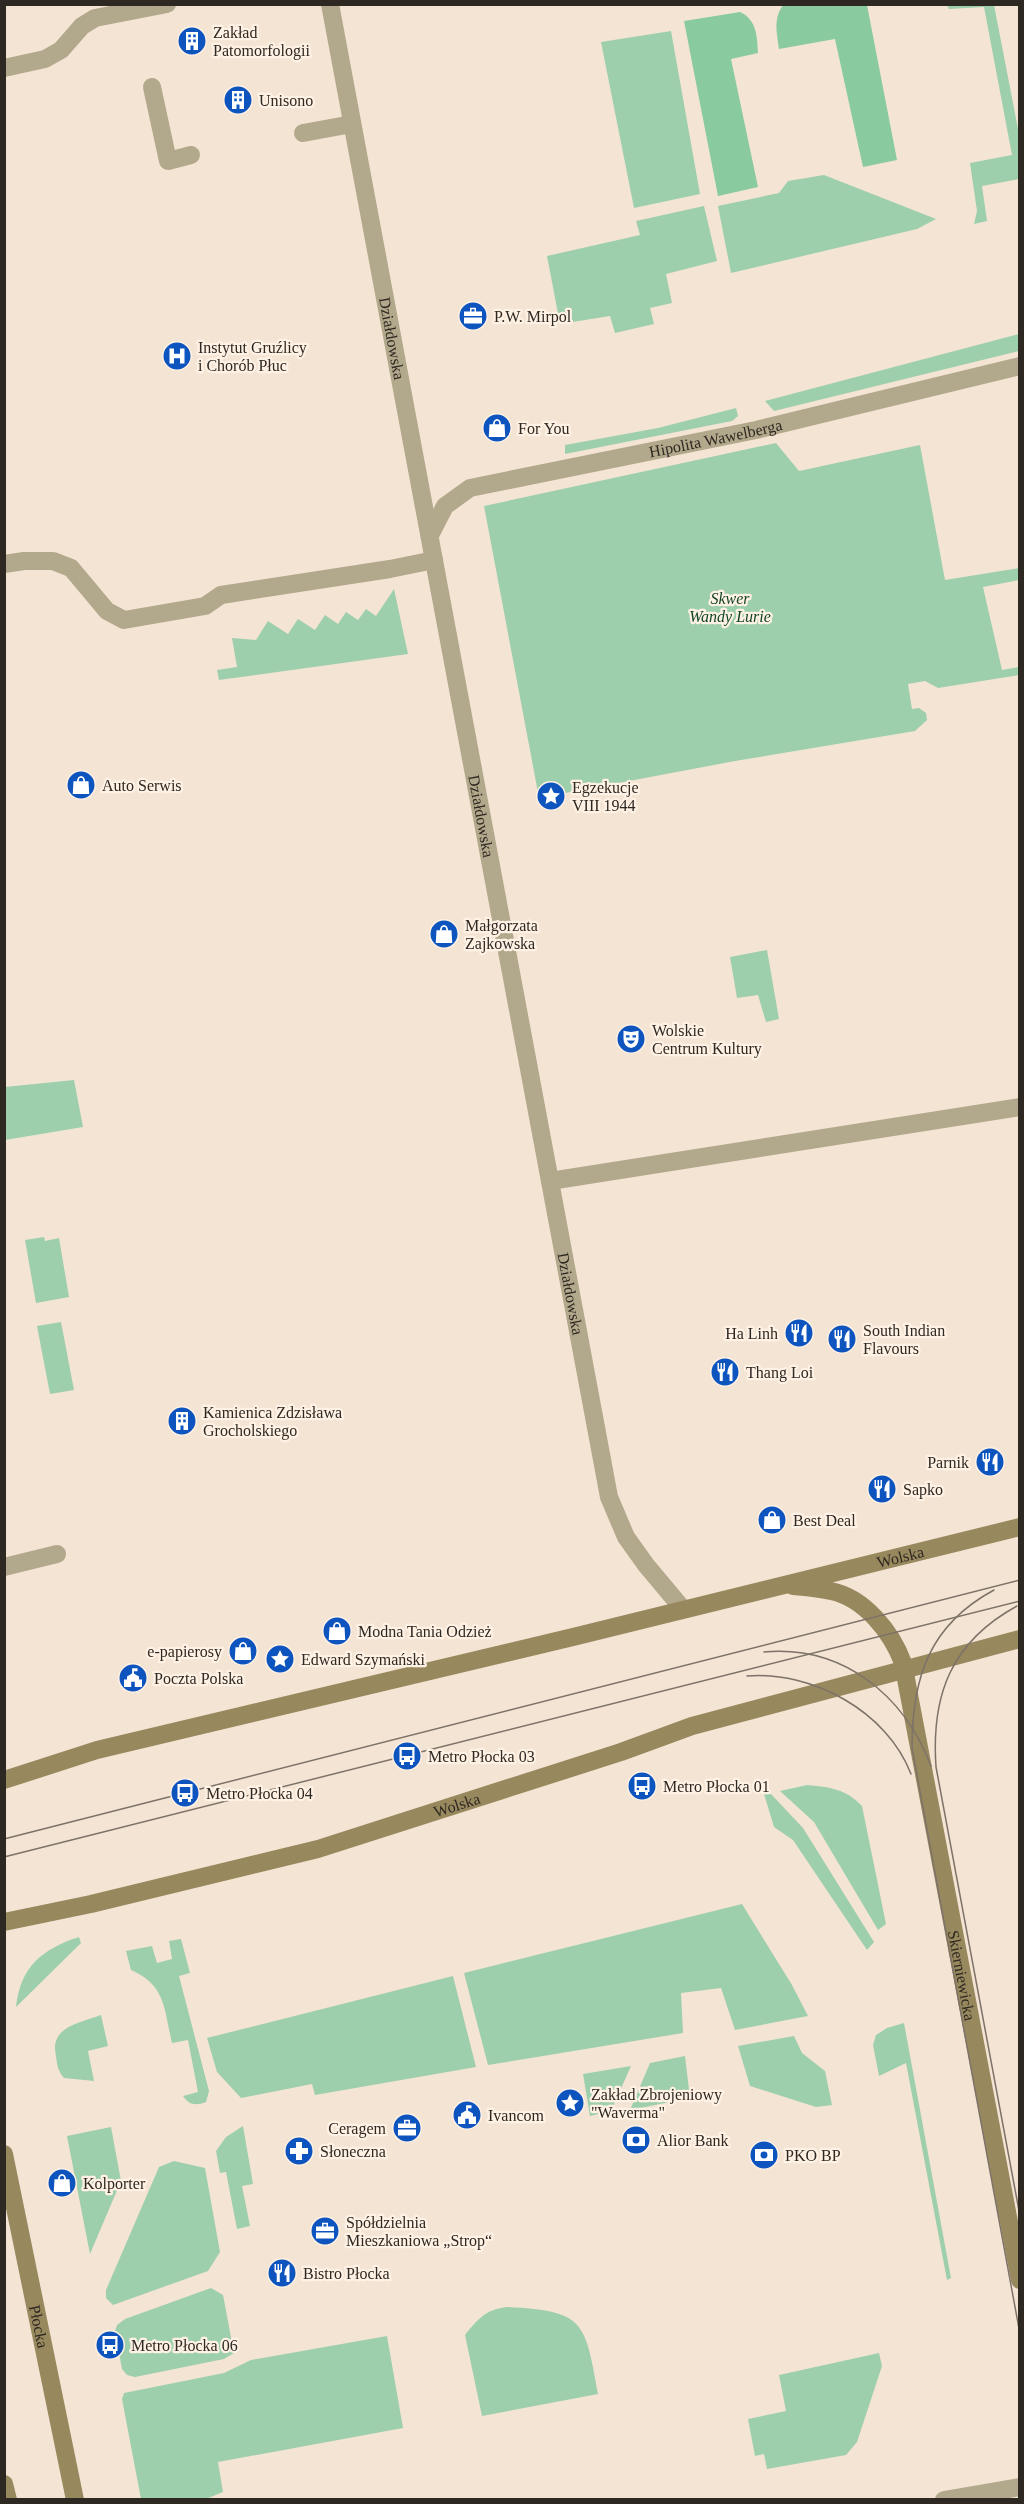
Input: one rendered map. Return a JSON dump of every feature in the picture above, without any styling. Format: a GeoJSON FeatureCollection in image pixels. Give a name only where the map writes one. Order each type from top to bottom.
{"type":"FeatureCollection","features":[{"type":"Feature","properties":{"kind":"main road","name":"Wolska"},"geometry":{"type":"LineString","coordinates":[[4,1780],[97,1750],[573,1637],[682,1608],[1020,1527]]}},
{"type":"Feature","properties":{"kind":"main road","name":"Wolska"},"geometry":{"type":"LineString","coordinates":[[781,1584],[833,1591],[858,1605],[882,1624],[897,1648],[905,1671]]}},
{"type":"Feature","properties":{"kind":"main road","name":"Wolska"},"geometry":{"type":"LineString","coordinates":[[4,1922],[91,1904],[318,1849],[621,1752],[692,1726],[1020,1639]]}},
{"type":"Feature","properties":{"kind":"main road","name":"Skierniewicka"},"geometry":{"type":"LineString","coordinates":[[905,1671],[1020,2280]]}},
{"type":"Feature","properties":{"kind":"main road","name":"Płocka"},"geometry":{"type":"LineString","coordinates":[[4,2154],[75,2499]]}},
{"type":"Feature","properties":{"kind":"main road"},"geometry":{"type":"LineString","coordinates":[[4,2484],[8,2499]]}},
{"type":"Feature","properties":{"kind":"street"},"geometry":{"type":"LineString","coordinates":[[4,68],[45,59],[61,50],[82,26],[95,18],[167,4]]}},
{"type":"Feature","properties":{"kind":"street","name":"Działdowska"},"geometry":{"type":"LineString","coordinates":[[330,4],[609,1497],[626,1537],[682,1608]]}},
{"type":"Feature","properties":{"kind":"street"},"geometry":{"type":"LineString","coordinates":[[152,87],[168,161],[191,155]]}},
{"type":"Feature","properties":{"kind":"street"},"geometry":{"type":"LineString","coordinates":[[303,133],[352,124]]}},
{"type":"Feature","properties":{"kind":"street","name":"Hipolita Wawelberga"},"geometry":{"type":"LineString","coordinates":[[430,535],[445,506],[470,488],[756,430],[1020,366]]}},
{"type":"Feature","properties":{"kind":"street"},"geometry":{"type":"LineString","coordinates":[[4,564],[53,561],[71,568],[107,611],[124,621],[205,606],[221,595],[434,560]]}},
{"type":"Feature","properties":{"kind":"street"},"geometry":{"type":"LineString","coordinates":[[550,1181],[1020,1107]]}},
{"type":"Feature","properties":{"kind":"street"},"geometry":{"type":"LineString","coordinates":[[4,1567],[57,1554]]}},
{"type":"Feature","properties":{"kind":"street"},"geometry":{"type":"LineString","coordinates":[[944,2499],[1020,2487]]}},
{"type":"Feature","properties":{"kind":"green space"},"geometry":{"type":"Polygon","coordinates":[[[783,5],[867,5],[897,160],[863,167],[835,39],[779,49],[777,21],[783,5]]]}},
{"type":"Feature","properties":{"kind":"green space"},"geometry":{"type":"Polygon","coordinates":[[[947,5],[994,5],[1019,134],[1019,179],[982,186],[987,221],[974,224],[977,211],[970,163],[1012,155],[984,7],[949,9],[947,5]]]}},
{"type":"Feature","properties":{"kind":"green space"},"geometry":{"type":"Polygon","coordinates":[[[740,12],[746,15],[753,24],[757,41],[758,53],[731,59],[758,187],[718,196],[684,21],[740,12]]]}},
{"type":"Feature","properties":{"kind":"green space"},"geometry":{"type":"Polygon","coordinates":[[[671,31],[700,194],[634,208],[601,42],[671,31]]]}},
{"type":"Feature","properties":{"kind":"green space"},"geometry":{"type":"Polygon","coordinates":[[[824,175],[936,219],[917,229],[731,273],[718,206],[779,193],[788,181],[824,175]]]}},
{"type":"Feature","properties":{"kind":"green space"},"geometry":{"type":"Polygon","coordinates":[[[704,206],[717,261],[666,274],[672,303],[650,308],[654,324],[615,333],[610,316],[560,324],[547,256],[640,235],[636,221],[704,206]]]}},
{"type":"Feature","properties":{"kind":"green space"},"geometry":{"type":"Polygon","coordinates":[[[1019,334],[1019,351],[774,411],[765,401],[1019,334]]]}},
{"type":"Feature","properties":{"kind":"green space"},"geometry":{"type":"Polygon","coordinates":[[[736,408],[738,416],[732,421],[565,454],[565,445],[658,428],[736,408]]]}},
{"type":"Feature","properties":{"kind":"green space","name":"Skwer Wandy Lurie"},"geometry":{"type":"Polygon","coordinates":[[[776,443],[799,471],[920,445],[945,580],[1019,568],[1019,580],[983,587],[1002,670],[1019,667],[1019,675],[938,688],[925,681],[908,684],[912,709],[919,708],[926,713],[927,720],[915,731],[735,761],[539,798],[484,506],[776,443]]]}},
{"type":"Feature","properties":{"kind":"green space"},"geometry":{"type":"Polygon","coordinates":[[[394,589],[408,654],[219,680],[217,670],[237,667],[232,638],[256,640],[268,621],[288,634],[298,619],[315,630],[325,615],[338,624],[346,612],[358,620],[366,609],[376,616],[394,589]]]}},
{"type":"Feature","properties":{"kind":"green space"},"geometry":{"type":"Polygon","coordinates":[[[767,950],[779,1019],[766,1022],[758,995],[737,998],[730,957],[767,950]]]}},
{"type":"Feature","properties":{"kind":"green space"},"geometry":{"type":"Polygon","coordinates":[[[74,1080],[83,1127],[5,1140],[5,1087],[74,1080]]]}},
{"type":"Feature","properties":{"kind":"green space"},"geometry":{"type":"Polygon","coordinates":[[[44,1237],[45,1241],[59,1238],[69,1297],[36,1303],[25,1240],[44,1237]]]}},
{"type":"Feature","properties":{"kind":"green space"},"geometry":{"type":"Polygon","coordinates":[[[61,1322],[74,1390],[50,1394],[37,1326],[61,1322]]]}},
{"type":"Feature","properties":{"kind":"green space"},"geometry":{"type":"Polygon","coordinates":[[[807,1785],[844,1792],[862,1806],[886,1924],[878,1930],[814,1822],[780,1791],[807,1785]]]}},
{"type":"Feature","properties":{"kind":"green space"},"geometry":{"type":"Polygon","coordinates":[[[770,1793],[803,1828],[874,1942],[867,1950],[793,1840],[774,1827],[764,1794],[770,1793]]]}},
{"type":"Feature","properties":{"kind":"green space"},"geometry":{"type":"Polygon","coordinates":[[[742,1904],[792,1985],[808,2016],[735,2030],[721,1988],[681,1993],[683,2033],[488,2065],[464,1973],[742,1904]]]}},
{"type":"Feature","properties":{"kind":"green space"},"geometry":{"type":"Polygon","coordinates":[[[79,1937],[81,1943],[16,2007],[22,1981],[35,1962],[54,1947],[79,1937]]]}},
{"type":"Feature","properties":{"kind":"green space"},"geometry":{"type":"Polygon","coordinates":[[[181,1939],[190,1973],[179,1976],[209,2091],[206,2102],[199,2104],[190,2103],[183,2096],[198,2092],[188,2040],[172,2043],[162,1999],[151,1983],[131,1970],[126,1951],[152,1946],[157,1963],[172,1959],[169,1941],[181,1939]]]}},
{"type":"Feature","properties":{"kind":"green space"},"geometry":{"type":"Polygon","coordinates":[[[453,1976],[476,2067],[315,2095],[312,2084],[241,2098],[217,2072],[207,2038],[453,1976]]]}},
{"type":"Feature","properties":{"kind":"green space"},"geometry":{"type":"Polygon","coordinates":[[[101,2015],[108,2046],[88,2051],[94,2081],[64,2078],[57,2062],[55,2046],[57,2038],[61,2032],[75,2024],[101,2015]]]}},
{"type":"Feature","properties":{"kind":"green space"},"geometry":{"type":"Polygon","coordinates":[[[904,2023],[951,2278],[947,2280],[906,2063],[879,2076],[873,2045],[876,2035],[887,2028],[904,2023]]]}},
{"type":"Feature","properties":{"kind":"green space"},"geometry":{"type":"Polygon","coordinates":[[[794,2036],[802,2053],[825,2071],[832,2105],[816,2107],[750,2086],[738,2046],[794,2036]]]}},
{"type":"Feature","properties":{"kind":"green space"},"geometry":{"type":"Polygon","coordinates":[[[685,2056],[690,2098],[630,2110],[650,2063],[685,2056]]]}},
{"type":"Feature","properties":{"kind":"green space"},"geometry":{"type":"Polygon","coordinates":[[[631,2066],[611,2111],[590,2116],[583,2074],[631,2066]]]}},
{"type":"Feature","properties":{"kind":"green space"},"geometry":{"type":"Polygon","coordinates":[[[243,2126],[253,2184],[242,2186],[250,2226],[237,2229],[226,2172],[220,2173],[216,2151],[226,2137],[243,2126]]]}},
{"type":"Feature","properties":{"kind":"green space"},"geometry":{"type":"Polygon","coordinates":[[[111,2127],[121,2181],[90,2254],[67,2136],[111,2127]]]}},
{"type":"Feature","properties":{"kind":"green space"},"geometry":{"type":"Polygon","coordinates":[[[174,2161],[205,2168],[220,2252],[208,2271],[113,2305],[106,2298],[106,2290],[159,2167],[174,2161]]]}},
{"type":"Feature","properties":{"kind":"green space"},"geometry":{"type":"Polygon","coordinates":[[[211,2288],[223,2295],[234,2353],[224,2359],[135,2377],[127,2375],[122,2369],[115,2331],[117,2325],[125,2319],[211,2288]]]}},
{"type":"Feature","properties":{"kind":"green space"},"geometry":{"type":"Polygon","coordinates":[[[506,2307],[551,2312],[566,2317],[576,2324],[584,2335],[589,2350],[598,2394],[482,2416],[465,2335],[482,2316],[506,2307]]]}},
{"type":"Feature","properties":{"kind":"green space"},"geometry":{"type":"Polygon","coordinates":[[[387,2336],[403,2428],[218,2462],[223,2492],[206,2499],[141,2499],[122,2399],[124,2393],[224,2373],[251,2360],[387,2336]]]}},
{"type":"Feature","properties":{"kind":"green space"},"geometry":{"type":"Polygon","coordinates":[[[879,2353],[882,2366],[857,2442],[846,2455],[767,2469],[764,2454],[755,2456],[748,2419],[786,2411],[779,2375],[879,2353]]]}},
{"type":"Feature","properties":{"kind":"tram line"},"geometry":{"type":"LineString","coordinates":[[4,1839],[1020,1580]]}},
{"type":"Feature","properties":{"kind":"tram line"},"geometry":{"type":"LineString","coordinates":[[994,1590],[972,1604],[954,1620],[939,1637],[929,1656],[921,1676],[916,1699],[912,1748],[1020,2334]]}},
{"type":"Feature","properties":{"kind":"tram line"},"geometry":{"type":"LineString","coordinates":[[4,1857],[1020,1601]]}},
{"type":"Feature","properties":{"kind":"tram line"},"geometry":{"type":"LineString","coordinates":[[1017,1606],[994,1620],[961,1654],[942,1694],[935,1741],[936,1767],[1020,2216]]}},
{"type":"Feature","properties":{"kind":"tram line"},"geometry":{"type":"LineString","coordinates":[[764,1652],[793,1652],[820,1657],[844,1666],[867,1680],[905,1717],[931,1766]]}},
{"type":"Feature","properties":{"kind":"tram line"},"geometry":{"type":"LineString","coordinates":[[747,1676],[772,1676],[797,1680],[821,1688],[844,1700],[866,1714],[884,1731],[900,1751],[911,1774]]}},
{"type":"Feature","properties":{"kind":"place","name":"Zakład Patomorfologii"},"geometry":{"type":"Point","coordinates":[192,41]}},
{"type":"Feature","properties":{"kind":"place","name":"Unisono"},"geometry":{"type":"Point","coordinates":[238,100]}},
{"type":"Feature","properties":{"kind":"place","name":"P.W. Mirpol"},"geometry":{"type":"Point","coordinates":[473,316]}},
{"type":"Feature","properties":{"kind":"place","name":"Instytut Gruźlicy i Chorób Płuc"},"geometry":{"type":"Point","coordinates":[177,356]}},
{"type":"Feature","properties":{"kind":"place","name":"For You"},"geometry":{"type":"Point","coordinates":[497,428]}},
{"type":"Feature","properties":{"kind":"place","name":"Auto Serwis"},"geometry":{"type":"Point","coordinates":[81,785]}},
{"type":"Feature","properties":{"kind":"place","name":"Egzekucje VIII 1944"},"geometry":{"type":"Point","coordinates":[551,796]}},
{"type":"Feature","properties":{"kind":"place","name":"Małgorzata Zajkowska"},"geometry":{"type":"Point","coordinates":[444,934]}},
{"type":"Feature","properties":{"kind":"place","name":"Wolskie Centrum Kultury"},"geometry":{"type":"Point","coordinates":[631,1039]}},
{"type":"Feature","properties":{"kind":"place","name":"Ha Linh"},"geometry":{"type":"Point","coordinates":[799,1333]}},
{"type":"Feature","properties":{"kind":"place","name":"South Indian Flavours"},"geometry":{"type":"Point","coordinates":[842,1339]}},
{"type":"Feature","properties":{"kind":"place","name":"Thang Loi"},"geometry":{"type":"Point","coordinates":[725,1372]}},
{"type":"Feature","properties":{"kind":"place","name":"Kamienica Zdzisława Grocholskiego"},"geometry":{"type":"Point","coordinates":[182,1421]}},
{"type":"Feature","properties":{"kind":"place","name":"Parnik"},"geometry":{"type":"Point","coordinates":[990,1462]}},
{"type":"Feature","properties":{"kind":"place","name":"Sapko"},"geometry":{"type":"Point","coordinates":[882,1489]}},
{"type":"Feature","properties":{"kind":"place","name":"Best Deal"},"geometry":{"type":"Point","coordinates":[772,1520]}},
{"type":"Feature","properties":{"kind":"place","name":"Modna Tania Odzież"},"geometry":{"type":"Point","coordinates":[337,1631]}},
{"type":"Feature","properties":{"kind":"place","name":"e-papierosy"},"geometry":{"type":"Point","coordinates":[243,1651]}},
{"type":"Feature","properties":{"kind":"place","name":"Edward Szymański"},"geometry":{"type":"Point","coordinates":[280,1659]}},
{"type":"Feature","properties":{"kind":"place","name":"Poczta Polska"},"geometry":{"type":"Point","coordinates":[133,1678]}},
{"type":"Feature","properties":{"kind":"place","name":"Metro Płocka 03"},"geometry":{"type":"Point","coordinates":[407,1756]}},
{"type":"Feature","properties":{"kind":"place","name":"Metro Płocka 01"},"geometry":{"type":"Point","coordinates":[642,1786]}},
{"type":"Feature","properties":{"kind":"place","name":"Metro Płocka 04"},"geometry":{"type":"Point","coordinates":[185,1793]}},
{"type":"Feature","properties":{"kind":"place","name":"Zakład Zbrojeniowy \"Waverma\""},"geometry":{"type":"Point","coordinates":[570,2103]}},
{"type":"Feature","properties":{"kind":"place","name":"Ivancom"},"geometry":{"type":"Point","coordinates":[467,2115]}},
{"type":"Feature","properties":{"kind":"place","name":"Ceragem"},"geometry":{"type":"Point","coordinates":[407,2128]}},
{"type":"Feature","properties":{"kind":"place","name":"Alior Bank"},"geometry":{"type":"Point","coordinates":[636,2140]}},
{"type":"Feature","properties":{"kind":"place","name":"Słoneczna"},"geometry":{"type":"Point","coordinates":[299,2151]}},
{"type":"Feature","properties":{"kind":"place","name":"PKO BP"},"geometry":{"type":"Point","coordinates":[764,2155]}},
{"type":"Feature","properties":{"kind":"place","name":"Kolporter"},"geometry":{"type":"Point","coordinates":[62,2183]}},
{"type":"Feature","properties":{"kind":"place","name":"Spółdzielnia Mieszkaniowa „Strop“"},"geometry":{"type":"Point","coordinates":[325,2231]}},
{"type":"Feature","properties":{"kind":"place","name":"Bistro Płocka"},"geometry":{"type":"Point","coordinates":[282,2273]}},
{"type":"Feature","properties":{"kind":"place","name":"Metro Płocka 06"},"geometry":{"type":"Point","coordinates":[110,2345]}}]}
